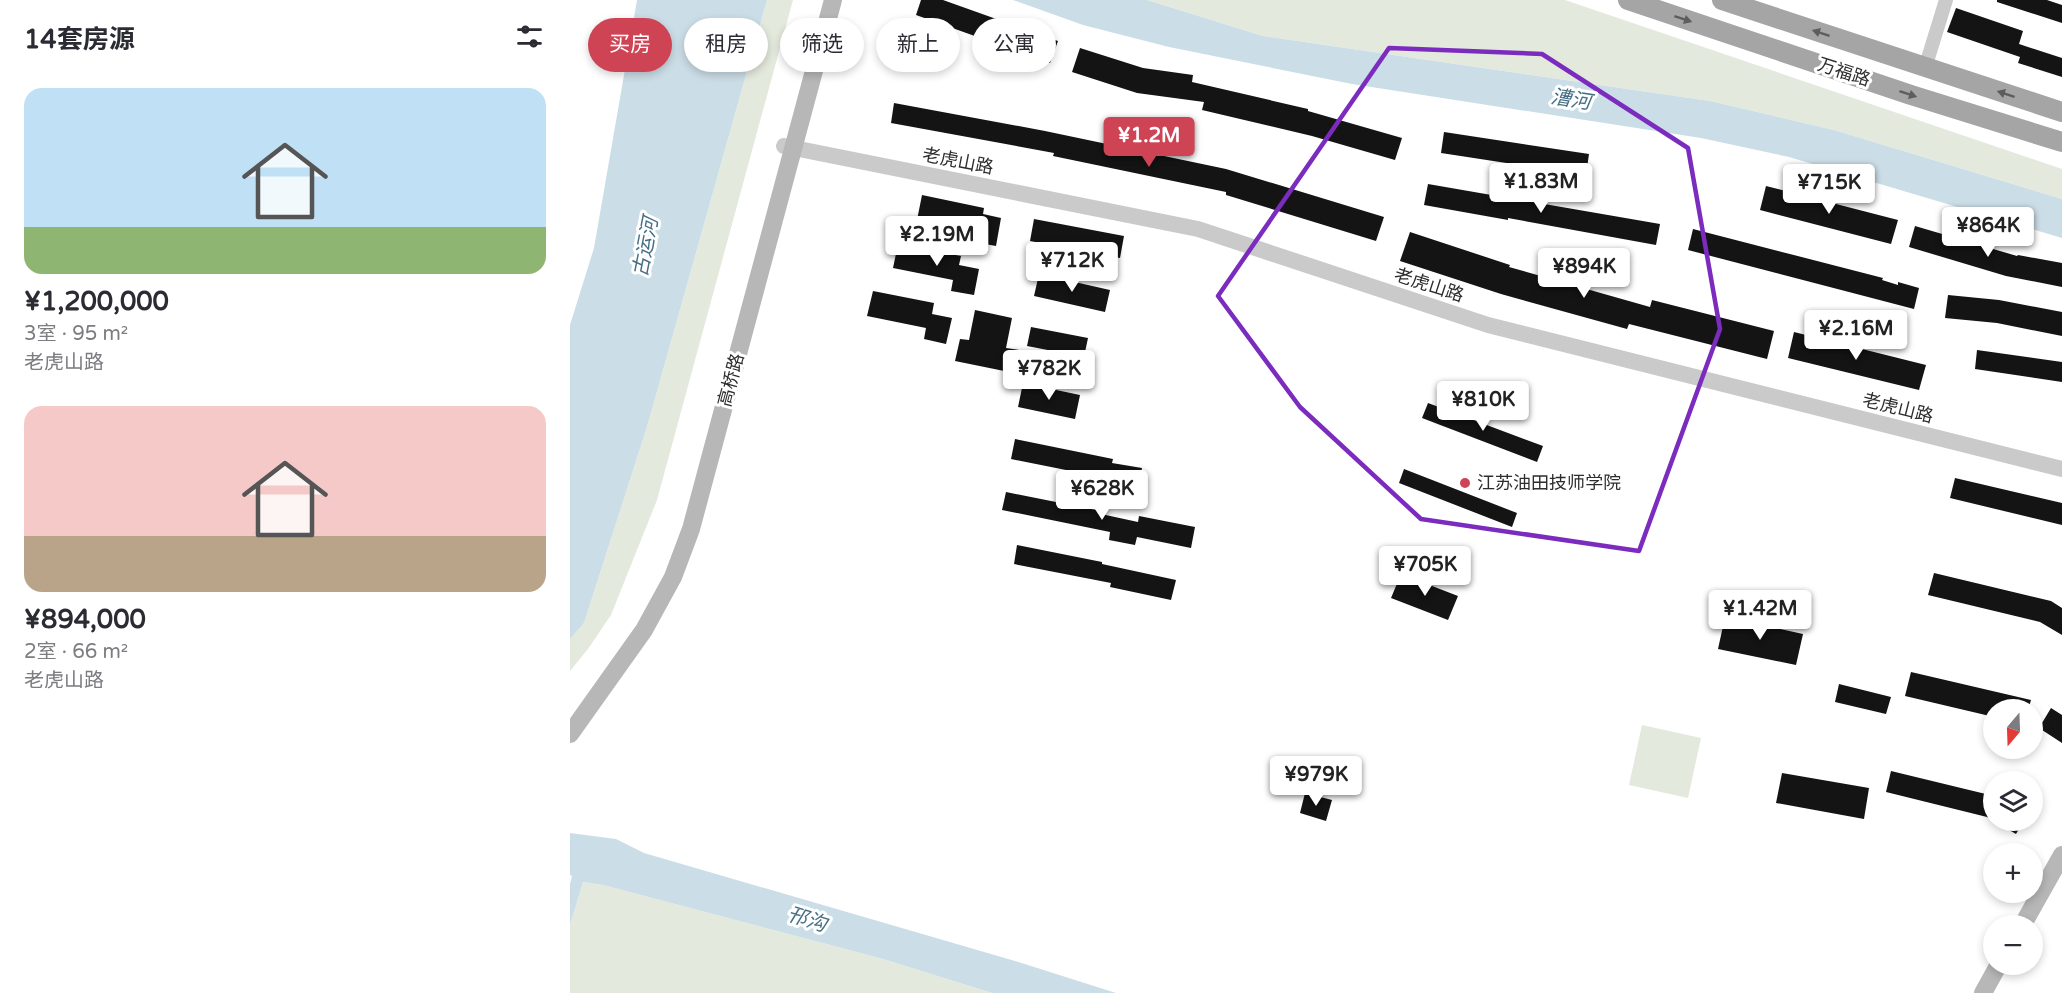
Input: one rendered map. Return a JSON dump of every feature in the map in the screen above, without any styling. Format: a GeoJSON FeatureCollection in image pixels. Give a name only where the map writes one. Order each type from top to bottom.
{"type":"FeatureCollection","features":[{"type":"Feature","properties":{"kind":"main road","name":"高桥路"},"geometry":{"type":"LineString","coordinates":[[570,734],[644,630],[673,577],[691,529],[789,147],[822,0]]}},
{"type":"Feature","properties":{"kind":"main road","name":"高桥路"},"geometry":{"type":"LineString","coordinates":[[570,714],[636,622],[660,577],[679,528],[833,0]]}},
{"type":"Feature","properties":{"kind":"main road","name":"万福路"},"geometry":{"type":"LineString","coordinates":[[1628,0],[1911,95],[2062,142]]}},
{"type":"Feature","properties":{"kind":"main road","name":"万福路"},"geometry":{"type":"LineString","coordinates":[[1722,0],[2062,112]]}},
{"type":"Feature","properties":{"kind":"main road"},"geometry":{"type":"LineString","coordinates":[[2028,915],[2062,855]]}},
{"type":"Feature","properties":{"kind":"main road"},"geometry":{"type":"LineString","coordinates":[[2040,915],[2062,876]]}},
{"type":"Feature","properties":{"kind":"main road"},"geometry":{"type":"LineString","coordinates":[[1983,993],[1994,975]]}},
{"type":"Feature","properties":{"kind":"main road"},"geometry":{"type":"LineString","coordinates":[[1996,993],[2006,975]]}},
{"type":"Feature","properties":{"kind":"street"},"geometry":{"type":"LineString","coordinates":[[1925,68],[1946,0]]}},
{"type":"Feature","properties":{"kind":"street","name":"老虎山路"},"geometry":{"type":"LineString","coordinates":[[789,147],[1198,229],[1488,325],[2062,469]]}},
{"type":"Feature","properties":{"kind":"highlighted area"},"geometry":{"type":"Polygon","coordinates":[[[1389,48],[1542,54],[1688,148],[1720,329],[1639,551],[1421,519],[1300,407],[1218,296],[1389,48]]]}},
{"type":"Feature","properties":{"kind":"shaded area"},"geometry":{"type":"Polygon","coordinates":[[[767,0],[793,0],[788,18],[780,18],[780,48],[657,500],[611,615],[570,671],[570,639],[584,623],[647,427],[747,72],[768,72],[768,18],[762,18],[767,0]]]}},
{"type":"Feature","properties":{"kind":"shaded area"},"geometry":{"type":"Polygon","coordinates":[[[1147,0],[1565,0],[2062,169],[2062,199],[1834,130],[1710,101],[1263,36],[1147,0]]]}},
{"type":"Feature","properties":{"kind":"shaded area"},"geometry":{"type":"Polygon","coordinates":[[[1642,725],[1701,738],[1688,798],[1629,785],[1642,725]]]}},
{"type":"Feature","properties":{"kind":"shaded area"},"geometry":{"type":"Polygon","coordinates":[[[583,882],[603,885],[883,959],[992,993],[570,993],[570,925],[583,882]]]}},
{"type":"Feature","properties":{"kind":"water","name":"古运河"},"geometry":{"type":"Polygon","coordinates":[[[637,0],[767,0],[762,18],[684,18],[684,72],[747,72],[647,427],[584,623],[570,639],[570,325],[594,248],[625,72],[672,72],[672,18],[634,18],[637,0]]]}},
{"type":"Feature","properties":{"kind":"water","name":"漕河"},"geometry":{"type":"Polygon","coordinates":[[[1013,0],[1147,0],[1263,36],[1710,101],[1834,130],[2062,199],[2062,238],[1789,157],[1701,138],[1352,84],[1169,47],[1083,25],[1013,0]]]}},
{"type":"Feature","properties":{"kind":"water","name":"邗沟"},"geometry":{"type":"Polygon","coordinates":[[[570,833],[616,839],[644,853],[1015,961],[1116,993],[992,993],[883,959],[603,885],[583,882],[570,925],[572,876],[570,875],[570,833]]]}},
{"type":"Feature","properties":{"kind":"building"},"geometry":{"type":"Polygon","coordinates":[[[921,0],[943,0],[993,18],[972,18],[972,35],[960,31],[960,18],[924,18],[916,15],[921,0]]]}},
{"type":"Feature","properties":{"kind":"building"},"geometry":{"type":"Polygon","coordinates":[[[1997,0],[2047,0],[2062,5],[2062,23],[1997,2],[1997,0]]]}},
{"type":"Feature","properties":{"kind":"building"},"geometry":{"type":"Polygon","coordinates":[[[1956,8],[2023,31],[2019,44],[2062,58],[2062,77],[2018,63],[2020,57],[1947,32],[1956,8]]]}},
{"type":"Feature","properties":{"kind":"building"},"geometry":{"type":"Polygon","coordinates":[[[1080,48],[1143,68],[1193,75],[1192,82],[1308,109],[1308,111],[1402,138],[1395,160],[1312,136],[1202,110],[1204,102],[1137,93],[1072,72],[1080,48]]]}},
{"type":"Feature","properties":{"kind":"building"},"geometry":{"type":"Polygon","coordinates":[[[894,103],[1045,131],[1226,169],[1384,217],[1376,241],[1226,195],[1226,192],[1053,156],[1054,153],[891,123],[894,103]]]}},
{"type":"Feature","properties":{"kind":"building"},"geometry":{"type":"Polygon","coordinates":[[[1444,132],[1589,154],[1586,175],[1441,153],[1444,132]]]}},
{"type":"Feature","properties":{"kind":"building"},"geometry":{"type":"Polygon","coordinates":[[[1428,184],[1660,224],[1656,245],[1424,205],[1428,184]]]}},
{"type":"Feature","properties":{"kind":"building"},"geometry":{"type":"Polygon","coordinates":[[[1766,186],[1898,220],[1891,244],[1760,210],[1766,186]]]}},
{"type":"Feature","properties":{"kind":"building"},"geometry":{"type":"Polygon","coordinates":[[[922,195],[984,208],[983,214],[1001,218],[996,246],[974,242],[976,232],[917,220],[922,195]]]}},
{"type":"Feature","properties":{"kind":"building"},"geometry":{"type":"Polygon","coordinates":[[[1034,219],[1124,236],[1120,258],[1030,241],[1034,219]]]}},
{"type":"Feature","properties":{"kind":"building"},"geometry":{"type":"Polygon","coordinates":[[[1915,226],[2017,256],[2062,263],[2062,287],[2006,276],[1909,247],[1915,226]]]}},
{"type":"Feature","properties":{"kind":"building"},"geometry":{"type":"Polygon","coordinates":[[[1693,229],[1883,278],[1882,280],[1898,285],[1898,282],[1919,288],[1914,309],[1688,250],[1693,229]]]}},
{"type":"Feature","properties":{"kind":"building"},"geometry":{"type":"Polygon","coordinates":[[[1410,232],[1510,265],[1509,267],[1650,307],[1652,300],[1774,331],[1767,359],[1629,324],[1627,329],[1501,294],[1400,261],[1410,232]]]}},
{"type":"Feature","properties":{"kind":"building"},"geometry":{"type":"Polygon","coordinates":[[[898,244],[961,256],[959,265],[979,269],[974,295],[951,291],[953,280],[893,268],[898,244]]]}},
{"type":"Feature","properties":{"kind":"building"},"geometry":{"type":"Polygon","coordinates":[[[1039,274],[1110,290],[1105,312],[1034,296],[1039,274]]]}},
{"type":"Feature","properties":{"kind":"building"},"geometry":{"type":"Polygon","coordinates":[[[873,291],[934,303],[932,314],[952,318],[946,344],[924,339],[926,328],[867,316],[873,291]]]}},
{"type":"Feature","properties":{"kind":"building"},"geometry":{"type":"Polygon","coordinates":[[[1948,295],[1999,300],[2062,312],[2062,336],[1997,323],[1945,318],[1948,295]]]}},
{"type":"Feature","properties":{"kind":"building"},"geometry":{"type":"Polygon","coordinates":[[[975,310],[1012,318],[1006,348],[1019,350],[1014,373],[955,361],[960,339],[969,340],[975,310]]]}},
{"type":"Feature","properties":{"kind":"building"},"geometry":{"type":"Polygon","coordinates":[[[1031,327],[1088,338],[1084,357],[1027,346],[1031,327]]]}},
{"type":"Feature","properties":{"kind":"building"},"geometry":{"type":"Polygon","coordinates":[[[1794,332],[1926,365],[1919,390],[1788,358],[1794,332]]]}},
{"type":"Feature","properties":{"kind":"building"},"geometry":{"type":"Polygon","coordinates":[[[1977,350],[2062,362],[2062,382],[1975,369],[1977,350]]]}},
{"type":"Feature","properties":{"kind":"building"},"geometry":{"type":"Polygon","coordinates":[[[1023,383],[1080,395],[1075,419],[1018,407],[1023,383]]]}},
{"type":"Feature","properties":{"kind":"building"},"geometry":{"type":"Polygon","coordinates":[[[1428,403],[1543,446],[1537,462],[1422,418],[1428,403]]]}},
{"type":"Feature","properties":{"kind":"building"},"geometry":{"type":"Polygon","coordinates":[[[1015,439],[1113,459],[1112,463],[1142,468],[1138,489],[1105,482],[1106,478],[1011,459],[1015,439]]]}},
{"type":"Feature","properties":{"kind":"building"},"geometry":{"type":"Polygon","coordinates":[[[1404,469],[1517,513],[1512,527],[1399,483],[1404,469]]]}},
{"type":"Feature","properties":{"kind":"building"},"geometry":{"type":"Polygon","coordinates":[[[1955,478],[2062,503],[2062,525],[1950,498],[1955,478]]]}},
{"type":"Feature","properties":{"kind":"building"},"geometry":{"type":"Polygon","coordinates":[[[1006,492],[1101,511],[1101,514],[1138,522],[1139,516],[1195,527],[1191,548],[1137,537],[1135,545],[1109,540],[1110,532],[1002,510],[1006,492]]]}},
{"type":"Feature","properties":{"kind":"building"},"geometry":{"type":"Polygon","coordinates":[[[1017,545],[1176,580],[1171,600],[1110,587],[1111,583],[1014,564],[1017,545]]]}},
{"type":"Feature","properties":{"kind":"building"},"geometry":{"type":"Polygon","coordinates":[[[1934,573],[2051,601],[2062,608],[2062,635],[2040,622],[1928,595],[1934,573]]]}},
{"type":"Feature","properties":{"kind":"building"},"geometry":{"type":"Polygon","coordinates":[[[1401,574],[1458,596],[1448,620],[1391,598],[1401,574]]]}},
{"type":"Feature","properties":{"kind":"building"},"geometry":{"type":"Polygon","coordinates":[[[1725,617],[1803,634],[1796,665],[1718,649],[1725,617]]]}},
{"type":"Feature","properties":{"kind":"building"},"geometry":{"type":"Polygon","coordinates":[[[1911,672],[2027,699],[1983,699],[1983,714],[1905,696],[1911,672]]]}},
{"type":"Feature","properties":{"kind":"building"},"geometry":{"type":"Polygon","coordinates":[[[1839,684],[1891,697],[1886,714],[1835,702],[1839,684]]]}},
{"type":"Feature","properties":{"kind":"building"},"geometry":{"type":"Polygon","coordinates":[[[2051,708],[2062,715],[2062,743],[2043,731],[2043,721],[2051,708]]]}},
{"type":"Feature","properties":{"kind":"building"},"geometry":{"type":"Polygon","coordinates":[[[1891,771],[1983,793],[1983,816],[1886,792],[1891,771]]]}},
{"type":"Feature","properties":{"kind":"building"},"geometry":{"type":"Polygon","coordinates":[[[1782,773],[1869,788],[1864,819],[1776,803],[1782,773]]]}},
{"type":"Feature","properties":{"kind":"building"},"geometry":{"type":"Polygon","coordinates":[[[1305,793],[1332,800],[1326,821],[1300,813],[1305,793]]]}},
{"type":"Feature","properties":{"kind":"place","name":"江苏油田技师学院"},"geometry":{"type":"Point","coordinates":[1465,483]}}]}
